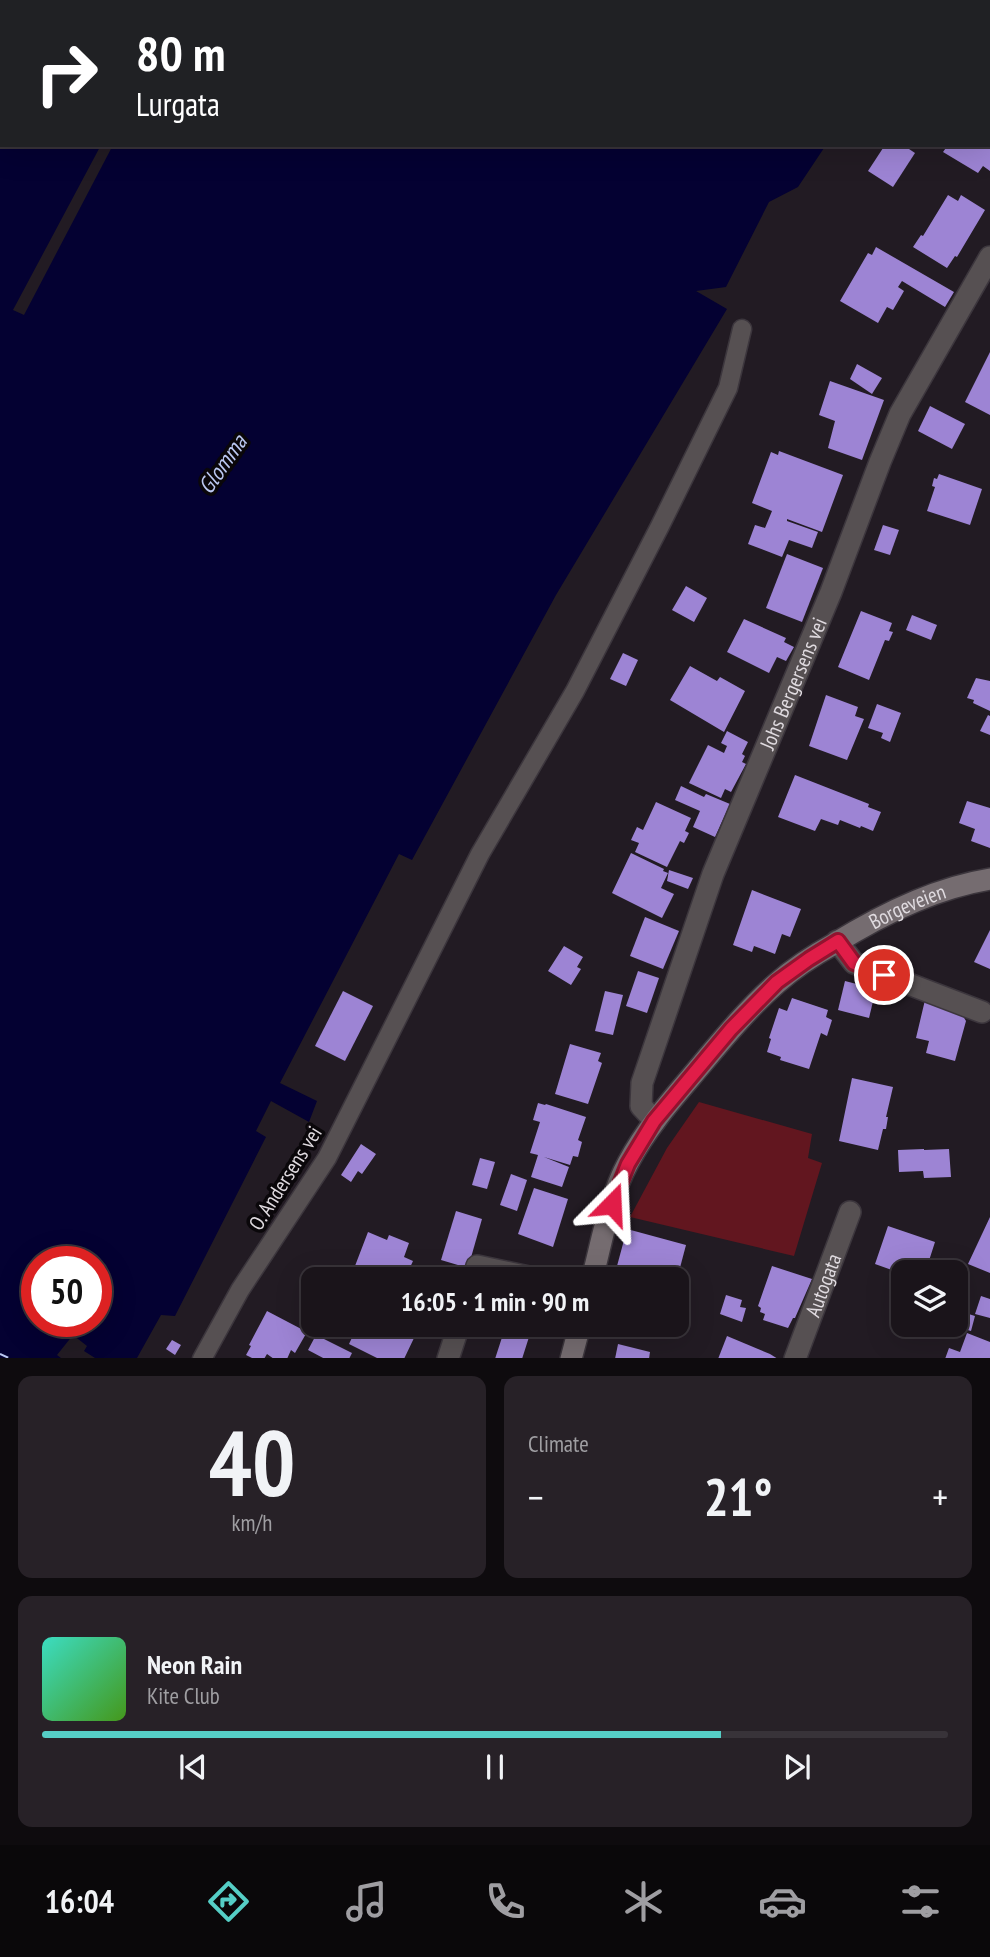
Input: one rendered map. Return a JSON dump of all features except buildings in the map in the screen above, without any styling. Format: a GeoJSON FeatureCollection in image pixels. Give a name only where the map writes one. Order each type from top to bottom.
{"type":"FeatureCollection","features":[{"type":"Feature","properties":{"kind":"main road","name":"Borgeveien"},"geometry":{"type":"LineString","coordinates":[[595,1267],[612,1204],[628,1164],[654,1121],[731,1029],[777,982],[809,959],[871,922],[923,898],[971,882],[990,879]]}},
{"type":"Feature","properties":{"kind":"main road"},"geometry":{"type":"LineString","coordinates":[[571,1358],[577,1337]]}},
{"type":"Feature","properties":{"kind":"street","name":"Johs Bergersens vei"},"geometry":{"type":"LineString","coordinates":[[654,1121],[641,1106],[642,1083],[713,874],[831,592],[900,414],[990,257]]}},
{"type":"Feature","properties":{"kind":"street"},"geometry":{"type":"LineString","coordinates":[[838,941],[854,963],[982,1012]]}},
{"type":"Feature","properties":{"kind":"street","name":"Autogata"},"geometry":{"type":"LineString","coordinates":[[795,1358],[850,1212]]}},
{"type":"Feature","properties":{"kind":"street"},"geometry":{"type":"LineString","coordinates":[[448,1358],[455,1337]]}},
{"type":"Feature","properties":{"kind":"lane","name":"O. Andersens vei"},"geometry":{"type":"LineString","coordinates":[[203,1358],[240,1290],[327,1158],[480,854],[575,691],[728,388],[742,329]]}},
{"type":"Feature","properties":{"kind":"shaded area"},"geometry":{"type":"Polygon","coordinates":[[[699,1102],[812,1134],[808,1158],[822,1163],[794,1256],[630,1217],[667,1148],[699,1102]]]}},
{"type":"Feature","properties":{"kind":"water","name":"Glomma"},"geometry":{"type":"Polygon","coordinates":[[[0,147],[825,147],[798,187],[769,202],[726,287],[696,291],[727,309],[556,595],[412,860],[399,854],[280,1083],[317,1101],[309,1122],[271,1101],[256,1131],[266,1137],[175,1316],[161,1315],[137,1358],[0,1358],[0,147]]]}},
{"type":"Feature","properties":{"kind":"pier"},"geometry":{"type":"Polygon","coordinates":[[[100,147],[112,147],[24,315],[13,310],[100,147]]]}},
{"type":"Feature","properties":{"kind":"pier"},"geometry":{"type":"Polygon","coordinates":[[[71,1337],[76,1337],[87,1346],[84,1351],[95,1358],[61,1358],[57,1355],[71,1337]]]}},
{"type":"Feature","properties":{"kind":"ferry route"},"geometry":{"type":"LineString","coordinates":[[0,1354],[9,1358]]}},
{"type":"Feature","properties":{"kind":"route"},"geometry":{"type":"LineString","coordinates":[[612,1204],[628,1164],[654,1121],[731,1029],[777,982],[838,941],[854,963],[884,975]]}}]}
